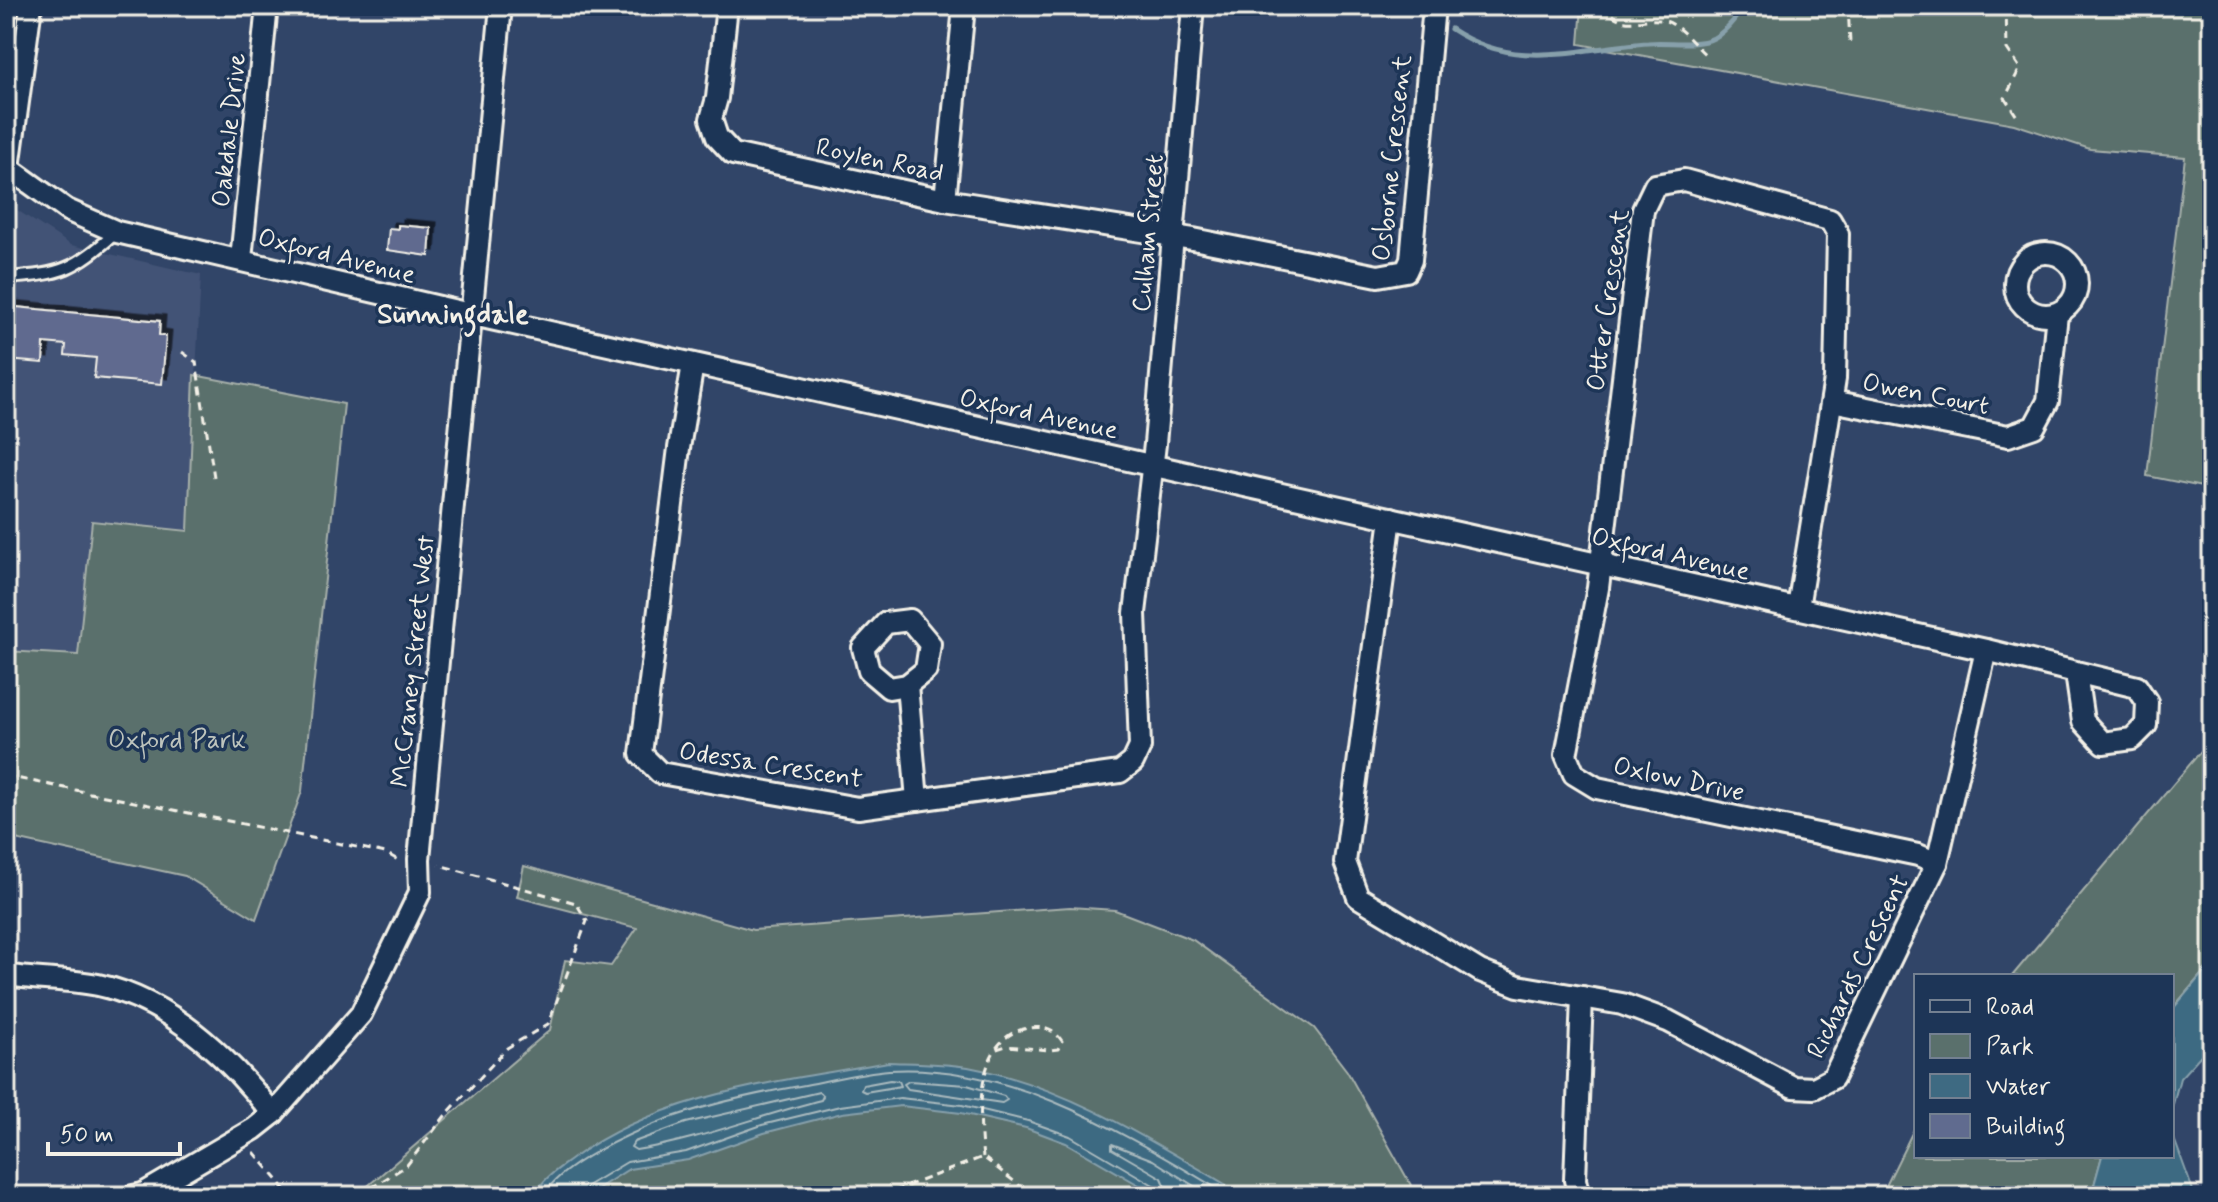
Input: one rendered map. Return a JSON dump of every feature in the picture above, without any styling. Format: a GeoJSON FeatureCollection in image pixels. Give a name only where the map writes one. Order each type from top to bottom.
{"type":"FeatureCollection","features":[{"type":"Feature","properties":{"kind":"street"},"geometry":{"type":"LineString","coordinates":[[7,167],[31,6]]}},
{"type":"Feature","properties":{"kind":"street","name":"Oakdale Drive"},"geometry":{"type":"LineString","coordinates":[[241,259],[267,6]]}},
{"type":"Feature","properties":{"kind":"street","name":"McCraney Street West"},"geometry":{"type":"LineString","coordinates":[[133,1196],[143,1194],[241,1137],[273,1114],[361,1014],[420,892],[419,859],[501,6]]}},
{"type":"Feature","properties":{"kind":"street","name":"Roylen Road"},"geometry":{"type":"LineString","coordinates":[[727,6],[717,98],[711,119],[717,137],[733,154],[945,200],[1172,235]]}},
{"type":"Feature","properties":{"kind":"street","name":"Culham Street"},"geometry":{"type":"LineString","coordinates":[[1152,464],[1193,6]]}},
{"type":"Feature","properties":{"kind":"street","name":"Osborne Crescent"},"geometry":{"type":"LineString","coordinates":[[1172,235],[1378,276],[1406,271],[1411,260],[1434,6]]}},
{"type":"Feature","properties":{"kind":"street"},"geometry":{"type":"LineString","coordinates":[[945,200],[964,7]]}},
{"type":"Feature","properties":{"kind":"street","name":"Oxford Avenue"},"geometry":{"type":"LineString","coordinates":[[7,167],[67,210],[117,232],[471,315],[1798,608],[2076,673]]}},
{"type":"Feature","properties":{"kind":"street","name":"Otter Crescent"},"geometry":{"type":"LineString","coordinates":[[1600,564],[1643,210],[1655,185],[1684,180],[1830,220],[1838,234],[1832,401],[1798,608]]}},
{"type":"Feature","properties":{"kind":"street","name":"Owen Court"},"geometry":{"type":"LineString","coordinates":[[1832,401],[2008,436],[2034,427],[2048,401],[2057,314]]}},
{"type":"Feature","properties":{"kind":"street","name":"Odessa Crescent"},"geometry":{"type":"LineString","coordinates":[[693,364],[679,448],[641,754],[660,773],[858,808],[1120,772],[1133,762],[1140,747],[1135,613],[1152,464]]}},
{"type":"Feature","properties":{"kind":"street","name":"Richards Crescent"},"geometry":{"type":"LineString","coordinates":[[1391,518],[1345,862],[1358,897],[1480,971],[1518,986],[1622,1004],[1668,1021],[1793,1087],[1814,1088],[1833,1078],[1937,863],[1986,650]]}},
{"type":"Feature","properties":{"kind":"street","name":"Oxlow Drive"},"geometry":{"type":"LineString","coordinates":[[1600,564],[1566,736],[1566,755],[1574,774],[1597,788],[1918,855],[1937,863]]}},
{"type":"Feature","properties":{"kind":"street"},"geometry":{"type":"LineString","coordinates":[[907,685],[917,800]]}},
{"type":"Feature","properties":{"kind":"street"},"geometry":{"type":"LineString","coordinates":[[6,975],[98,985],[151,1003],[198,1036],[238,1071],[273,1114]]}},
{"type":"Feature","properties":{"kind":"street"},"geometry":{"type":"LineString","coordinates":[[1579,1196],[1575,1180],[1582,997]]}},
{"type":"Feature","properties":{"kind":"lane"},"geometry":{"type":"LineString","coordinates":[[6,278],[54,275],[77,266],[117,232]]}},
{"type":"Feature","properties":{"kind":"path"},"geometry":{"type":"LineString","coordinates":[[1601,6],[1615,19],[1628,23],[1663,20],[1673,25],[1707,56]]}},
{"type":"Feature","properties":{"kind":"path"},"geometry":{"type":"LineString","coordinates":[[1848,6],[1850,43]]}},
{"type":"Feature","properties":{"kind":"path"},"geometry":{"type":"LineString","coordinates":[[2006,6],[2007,49],[2020,68],[2005,98],[2018,118]]}},
{"type":"Feature","properties":{"kind":"path"},"geometry":{"type":"LineString","coordinates":[[182,352],[196,362],[214,477]]}},
{"type":"Feature","properties":{"kind":"path"},"geometry":{"type":"LineString","coordinates":[[6,776],[283,830],[386,853],[398,862],[419,859],[576,903],[587,921],[548,1024],[507,1048],[445,1116],[407,1165],[359,1196]]}},
{"type":"Feature","properties":{"kind":"path"},"geometry":{"type":"LineString","coordinates":[[983,1157],[979,1119],[994,1050],[1013,1030],[1034,1027],[1054,1031],[1062,1041],[1058,1049],[1006,1046],[994,1050]]}},
{"type":"Feature","properties":{"kind":"path"},"geometry":{"type":"LineString","coordinates":[[241,1137],[291,1196]]}},
{"type":"Feature","properties":{"kind":"path"},"geometry":{"type":"LineString","coordinates":[[881,1196],[983,1157]]}},
{"type":"Feature","properties":{"kind":"path"},"geometry":{"type":"LineString","coordinates":[[983,1157],[1000,1168],[1026,1196]]}},
{"type":"Feature","properties":{"kind":"shaded area"},"geometry":{"type":"Polygon","coordinates":[[[6,203],[71,245],[201,275],[188,531],[92,521],[78,655],[6,651],[6,203]]]}},
{"type":"Feature","properties":{"kind":"green space"},"geometry":{"type":"Polygon","coordinates":[[[1582,6],[2212,6],[2212,489],[2147,476],[2185,157],[2090,149],[2014,124],[1579,44],[1582,6]]]}},
{"type":"Feature","properties":{"kind":"green space","name":"Oxford Park"},"geometry":{"type":"Polygon","coordinates":[[[194,375],[344,404],[302,791],[256,919],[185,876],[6,837],[6,651],[78,655],[92,521],[188,531],[194,375]]]}},
{"type":"Feature","properties":{"kind":"green space"},"geometry":{"type":"Polygon","coordinates":[[[2212,738],[2212,962],[2174,1007],[2174,974],[2014,974],[2212,738]]]}},
{"type":"Feature","properties":{"kind":"green space"},"geometry":{"type":"Polygon","coordinates":[[[524,866],[753,930],[1070,907],[1115,910],[1193,940],[1314,1028],[1347,1071],[1417,1196],[356,1196],[550,1030],[565,960],[611,966],[637,928],[517,897],[524,866]]]}},
{"type":"Feature","properties":{"kind":"green space"},"geometry":{"type":"Polygon","coordinates":[[[1914,1129],[1914,1158],[2101,1158],[2091,1196],[1881,1196],[1914,1129]]]}},
{"type":"Feature","properties":{"kind":"water"},"geometry":{"type":"Polygon","coordinates":[[[2212,962],[2212,1043],[2180,1078],[2174,1100],[2174,1008],[2212,962]]]}},
{"type":"Feature","properties":{"kind":"water"},"geometry":{"type":"Polygon","coordinates":[[[888,1062],[968,1067],[1042,1088],[1146,1138],[1245,1196],[1158,1196],[1066,1143],[1026,1128],[961,1113],[901,1106],[842,1113],[764,1133],[688,1160],[629,1169],[586,1196],[534,1196],[546,1179],[573,1158],[645,1118],[724,1093],[888,1062]]]}},
{"type":"Feature","properties":{"kind":"water"},"geometry":{"type":"Polygon","coordinates":[[[2174,1138],[2195,1196],[2091,1196],[2101,1158],[2174,1158],[2174,1138]]]}},
{"type":"Feature","properties":{"kind":"building"},"geometry":{"type":"Polygon","coordinates":[[[398,225],[431,228],[429,256],[387,250],[389,228],[398,229],[398,225]]]}},
{"type":"Feature","properties":{"kind":"building"},"geometry":{"type":"Polygon","coordinates":[[[6,306],[160,321],[159,335],[166,336],[162,384],[94,378],[96,358],[65,355],[66,345],[44,343],[43,363],[6,360],[6,306]]]}},
{"type":"Feature","properties":{"kind":"waterway"},"geometry":{"type":"LineString","coordinates":[[1451,29],[1475,42],[1523,54],[1655,43],[1695,43],[1719,35],[1743,6]]}},
{"type":"Feature","properties":{"kind":"district","name":"Sunningdale"},"geometry":{"type":"Point","coordinates":[453,313]}}]}
